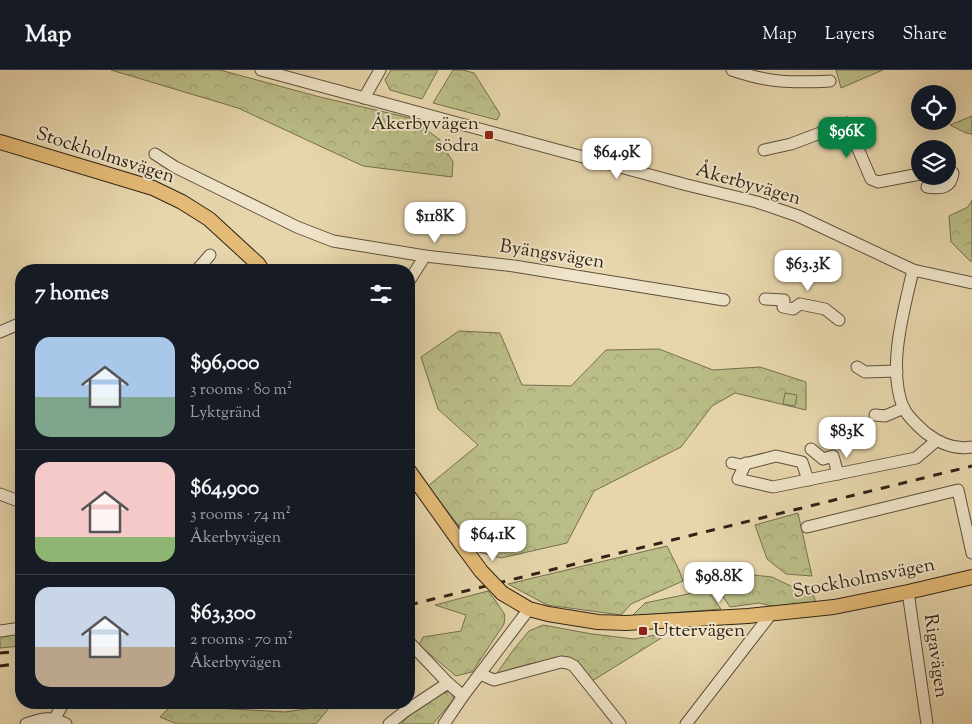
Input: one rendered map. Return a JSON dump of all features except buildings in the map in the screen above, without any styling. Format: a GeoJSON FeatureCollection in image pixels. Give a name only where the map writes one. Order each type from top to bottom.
{"type":"FeatureCollection","features":[{"type":"Feature","properties":{"kind":"main road","name":"Stockholmsvägen"},"geometry":{"type":"LineString","coordinates":[[0,142],[154,188],[182,202],[209,219],[256,264]]}},
{"type":"Feature","properties":{"kind":"main road","name":"Stockholmsvägen"},"geometry":{"type":"LineString","coordinates":[[415,479],[481,571],[502,593],[529,609],[556,616],[598,622],[626,623],[771,614],[834,607],[972,577]]}},
{"type":"Feature","properties":{"kind":"street","name":"Åkerbyvägen"},"geometry":{"type":"LineString","coordinates":[[261,70],[687,186],[757,202],[798,216],[913,270],[972,284]]}},
{"type":"Feature","properties":{"kind":"street"},"geometry":{"type":"LineString","coordinates":[[364,98],[380,70]]}},
{"type":"Feature","properties":{"kind":"street"},"geometry":{"type":"LineString","coordinates":[[732,70],[755,78],[785,83],[830,81]]}},
{"type":"Feature","properties":{"kind":"street"},"geometry":{"type":"LineString","coordinates":[[764,150],[792,144],[847,123],[871,179],[878,182],[911,176]]}},
{"type":"Feature","properties":{"kind":"street","name":"Byängsvägen"},"geometry":{"type":"LineString","coordinates":[[155,154],[175,167],[296,227],[333,241],[425,256],[514,266],[724,300]]}},
{"type":"Feature","properties":{"kind":"street"},"geometry":{"type":"LineString","coordinates":[[926,187],[936,188],[948,185]]}},
{"type":"Feature","properties":{"kind":"street"},"geometry":{"type":"LineString","coordinates":[[202,264],[210,255]]}},
{"type":"Feature","properties":{"kind":"street"},"geometry":{"type":"LineString","coordinates":[[415,272],[425,256]]}},
{"type":"Feature","properties":{"kind":"street"},"geometry":{"type":"LineString","coordinates":[[913,270],[898,334],[897,384],[904,408],[919,427],[936,441],[964,448],[972,447]]}},
{"type":"Feature","properties":{"kind":"street"},"geometry":{"type":"LineString","coordinates":[[765,299],[784,300],[783,307],[793,309],[800,304],[825,309],[839,320]]}},
{"type":"Feature","properties":{"kind":"street"},"geometry":{"type":"LineString","coordinates":[[0,332],[15,326]]}},
{"type":"Feature","properties":{"kind":"street"},"geometry":{"type":"LineString","coordinates":[[857,367],[865,372],[897,372]]}},
{"type":"Feature","properties":{"kind":"street"},"geometry":{"type":"LineString","coordinates":[[875,415],[885,416],[904,408]]}},
{"type":"Feature","properties":{"kind":"street"},"geometry":{"type":"LineString","coordinates":[[746,463],[738,479],[773,487],[916,458],[936,441]]}},
{"type":"Feature","properties":{"kind":"street"},"geometry":{"type":"LineString","coordinates":[[811,449],[823,459]]}},
{"type":"Feature","properties":{"kind":"street"},"geometry":{"type":"LineString","coordinates":[[732,464],[741,465],[776,456],[802,462],[808,480]]}},
{"type":"Feature","properties":{"kind":"street"},"geometry":{"type":"LineString","coordinates":[[803,464],[833,456],[838,474]]}},
{"type":"Feature","properties":{"kind":"street"},"geometry":{"type":"LineString","coordinates":[[807,527],[958,490],[972,553]]}},
{"type":"Feature","properties":{"kind":"street"},"geometry":{"type":"LineString","coordinates":[[0,494],[15,500]]}},
{"type":"Feature","properties":{"kind":"street","name":"Rigavägen"},"geometry":{"type":"LineString","coordinates":[[908,592],[927,724]]}},
{"type":"Feature","properties":{"kind":"street"},"geometry":{"type":"LineString","coordinates":[[444,724],[529,609]]}},
{"type":"Feature","properties":{"kind":"street"},"geometry":{"type":"LineString","coordinates":[[686,724],[771,614]]}},
{"type":"Feature","properties":{"kind":"street"},"geometry":{"type":"LineString","coordinates":[[0,631],[15,629]]}},
{"type":"Feature","properties":{"kind":"street"},"geometry":{"type":"LineString","coordinates":[[415,648],[463,696]]}},
{"type":"Feature","properties":{"kind":"street"},"geometry":{"type":"LineString","coordinates":[[480,674],[494,680],[561,662],[568,662],[574,666],[620,724]]}},
{"type":"Feature","properties":{"kind":"street"},"geometry":{"type":"LineString","coordinates":[[415,705],[448,683]]}},
{"type":"Feature","properties":{"kind":"street"},"geometry":{"type":"LineString","coordinates":[[54,718],[60,709]]}},
{"type":"Feature","properties":{"kind":"street"},"geometry":{"type":"LineString","coordinates":[[389,724],[409,709]]}},
{"type":"Feature","properties":{"kind":"street"},"geometry":{"type":"LineString","coordinates":[[26,724],[41,719],[54,718],[66,724]]}},
{"type":"Feature","properties":{"kind":"green space"},"geometry":{"type":"Polygon","coordinates":[[[111,70],[220,70],[320,97],[410,118],[439,139],[453,162],[452,177],[363,166],[238,108],[111,70]]]}},
{"type":"Feature","properties":{"kind":"green space"},"geometry":{"type":"Polygon","coordinates":[[[391,70],[438,70],[422,99],[390,90],[385,80],[391,70]]]}},
{"type":"Feature","properties":{"kind":"green space"},"geometry":{"type":"Polygon","coordinates":[[[453,70],[474,73],[500,114],[497,120],[433,103],[453,70]]]}},
{"type":"Feature","properties":{"kind":"green space"},"geometry":{"type":"Polygon","coordinates":[[[836,70],[883,70],[841,88],[836,70]]]}},
{"type":"Feature","properties":{"kind":"green space"},"geometry":{"type":"Polygon","coordinates":[[[972,116],[972,134],[956,128],[956,123],[972,116]]]}},
{"type":"Feature","properties":{"kind":"green space"},"geometry":{"type":"Polygon","coordinates":[[[972,200],[972,261],[970,261],[951,242],[949,216],[968,207],[972,200]]]}},
{"type":"Feature","properties":{"kind":"green space"},"geometry":{"type":"Polygon","coordinates":[[[459,331],[500,333],[522,385],[571,386],[606,350],[659,349],[713,370],[760,367],[806,382],[806,410],[735,393],[712,406],[681,447],[594,491],[567,543],[501,558],[479,552],[428,486],[478,445],[438,409],[421,357],[459,331]]]}},
{"type":"Feature","properties":{"kind":"green space"},"geometry":{"type":"Polygon","coordinates":[[[785,393],[797,395],[795,406],[783,404],[785,393]]]}},
{"type":"Feature","properties":{"kind":"green space"},"geometry":{"type":"Polygon","coordinates":[[[798,513],[812,576],[786,574],[767,559],[755,525],[798,513]]]}},
{"type":"Feature","properties":{"kind":"green space"},"geometry":{"type":"Polygon","coordinates":[[[667,546],[683,581],[631,604],[621,615],[547,605],[508,584],[667,546]]]}},
{"type":"Feature","properties":{"kind":"green space"},"geometry":{"type":"Polygon","coordinates":[[[753,575],[772,577],[795,588],[811,590],[816,602],[775,607],[759,603],[730,607],[715,585],[753,575]]]}},
{"type":"Feature","properties":{"kind":"green space"},"geometry":{"type":"Polygon","coordinates":[[[707,590],[721,609],[632,616],[645,603],[707,590]]]}},
{"type":"Feature","properties":{"kind":"green space"},"geometry":{"type":"Polygon","coordinates":[[[488,591],[505,615],[504,624],[472,672],[456,676],[419,645],[423,637],[461,631],[466,615],[435,605],[488,591]]]}},
{"type":"Feature","properties":{"kind":"green space"},"geometry":{"type":"Polygon","coordinates":[[[543,625],[634,639],[671,632],[592,681],[562,658],[529,664],[497,673],[529,631],[543,625]]]}},
{"type":"Feature","properties":{"kind":"green space"},"geometry":{"type":"Polygon","coordinates":[[[15,635],[15,647],[0,648],[0,636],[15,635]]]}},
{"type":"Feature","properties":{"kind":"green space"},"geometry":{"type":"Polygon","coordinates":[[[450,691],[454,699],[433,724],[401,724],[423,704],[450,691]]]}},
{"type":"Feature","properties":{"kind":"green space"},"geometry":{"type":"Polygon","coordinates":[[[168,709],[233,709],[285,712],[306,709],[328,709],[316,724],[177,724],[160,717],[168,709]]]}},
{"type":"Feature","properties":{"kind":"railway"},"geometry":{"type":"LineString","coordinates":[[415,604],[972,466]]}},
{"type":"Feature","properties":{"kind":"railway"},"geometry":{"type":"LineString","coordinates":[[0,653],[15,652]]}},
{"type":"Feature","properties":{"kind":"railway"},"geometry":{"type":"LineString","coordinates":[[0,666],[15,664]]}},
{"type":"Feature","properties":{"kind":"place","name":"Åkerbyvägen södra"},"geometry":{"type":"Point","coordinates":[489,135]}},
{"type":"Feature","properties":{"kind":"place","name":"Uttervägen"},"geometry":{"type":"Point","coordinates":[643,631]}}]}
